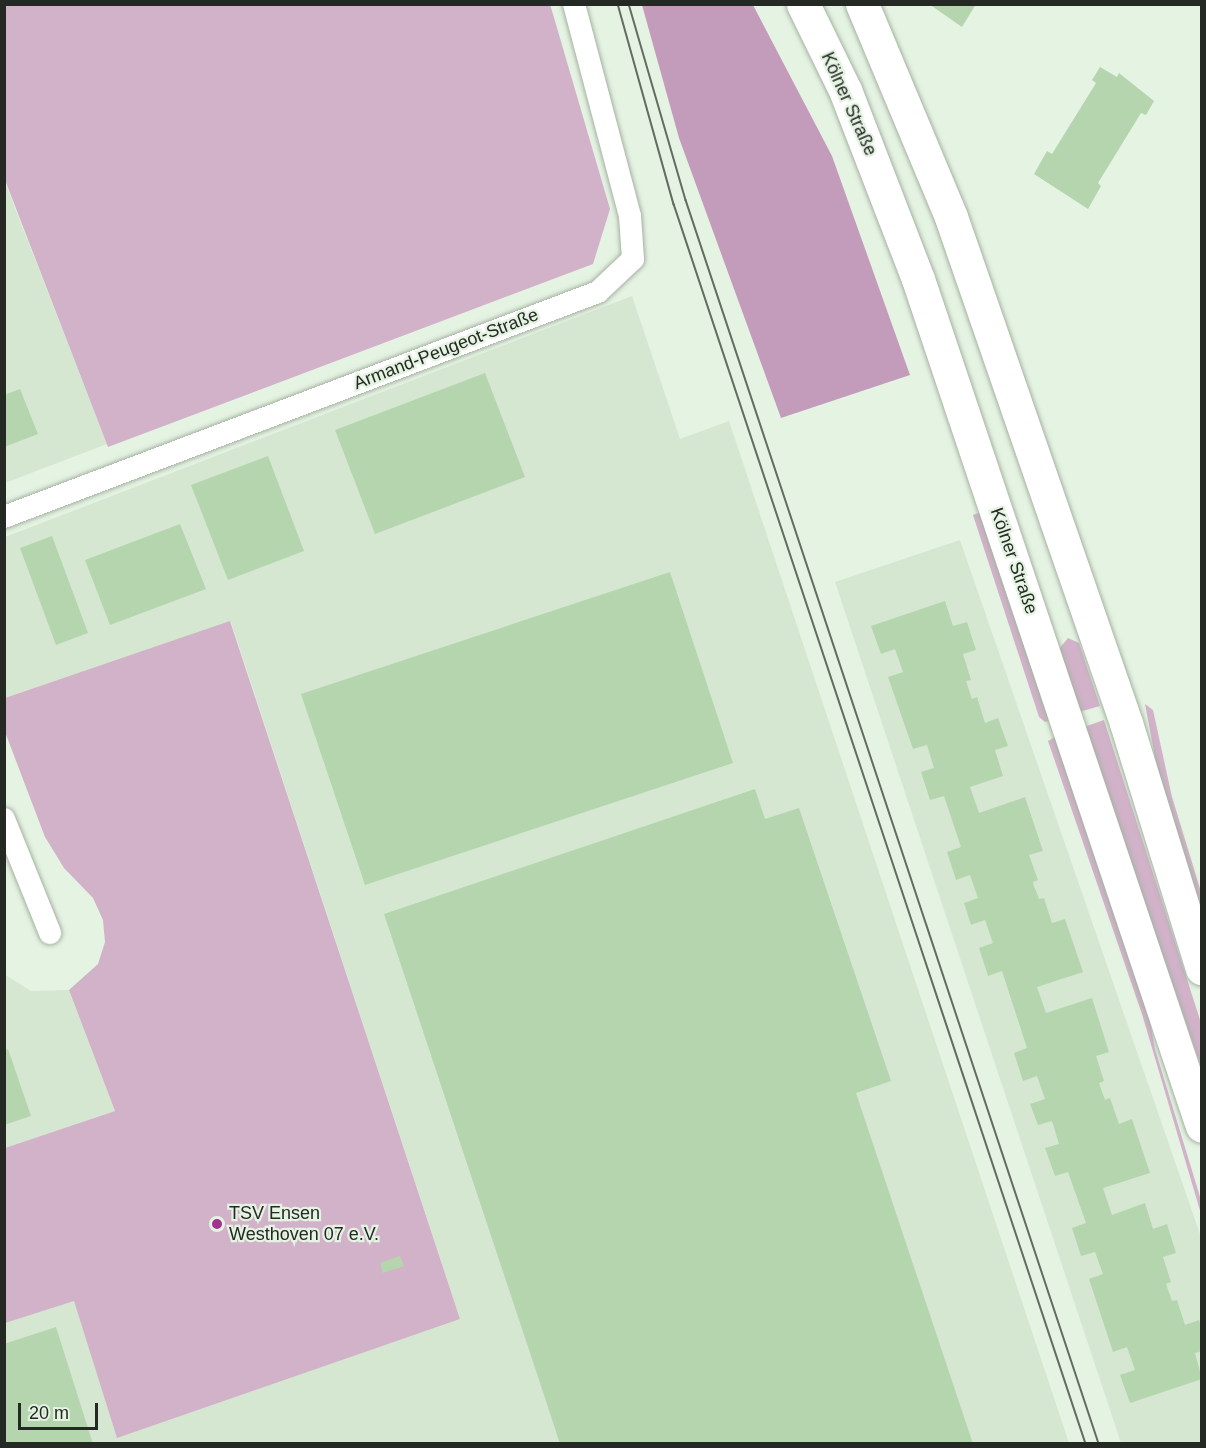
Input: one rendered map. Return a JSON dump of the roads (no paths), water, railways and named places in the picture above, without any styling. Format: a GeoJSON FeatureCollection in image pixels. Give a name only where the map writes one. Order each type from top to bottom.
{"type":"FeatureCollection","features":[{"type":"Feature","properties":{"kind":"main road","name":"Kölner Straße"},"geometry":{"type":"LineString","coordinates":[[803,4],[854,112],[918,279],[1202,1126]]}},
{"type":"Feature","properties":{"kind":"main road"},"geometry":{"type":"LineString","coordinates":[[862,4],[951,217],[1126,723],[1202,969]]}},
{"type":"Feature","properties":{"kind":"street","name":"Armand-Peugeot-Straße"},"geometry":{"type":"LineString","coordinates":[[4,517],[598,292],[633,259],[630,216],[574,4]]}},
{"type":"Feature","properties":{"kind":"street"},"geometry":{"type":"LineString","coordinates":[[4,819],[50,933]]}},
{"type":"Feature","properties":{"kind":"tram line"},"geometry":{"type":"LineString","coordinates":[[618,4],[674,204],[1086,1444]]}},
{"type":"Feature","properties":{"kind":"tram line"},"geometry":{"type":"LineString","coordinates":[[629,4],[686,200],[1099,1444]]}},
{"type":"Feature","properties":{"kind":"place","name":"TSV Ensen Westhoven 07 e.V."},"geometry":{"type":"Point","coordinates":[217,1224]}}]}
